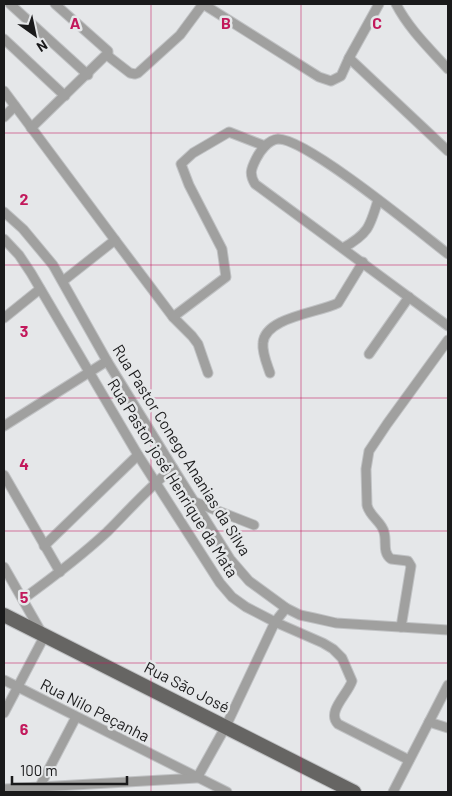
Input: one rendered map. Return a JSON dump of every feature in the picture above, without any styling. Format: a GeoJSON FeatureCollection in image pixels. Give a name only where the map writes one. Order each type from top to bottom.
{"type":"FeatureCollection","features":[{"type":"Feature","properties":{"kind":"main road","name":"Rua São José"},"geometry":{"type":"LineString","coordinates":[[4,615],[44,637],[68,647],[354,792]]}},
{"type":"Feature","properties":{"kind":"street"},"geometry":{"type":"LineString","coordinates":[[10,4],[88,75]]}},
{"type":"Feature","properties":{"kind":"street"},"geometry":{"type":"LineString","coordinates":[[55,4],[108,51],[108,56],[130,73],[138,73],[180,34],[203,4],[325,80],[331,81],[341,76],[379,4]]}},
{"type":"Feature","properties":{"kind":"street"},"geometry":{"type":"LineString","coordinates":[[396,4],[419,39],[448,69]]}},
{"type":"Feature","properties":{"kind":"street"},"geometry":{"type":"LineString","coordinates":[[4,40],[65,96]]}},
{"type":"Feature","properties":{"kind":"street"},"geometry":{"type":"LineString","coordinates":[[31,128],[108,56]]}},
{"type":"Feature","properties":{"kind":"street"},"geometry":{"type":"LineString","coordinates":[[349,58],[448,151]]}},
{"type":"Feature","properties":{"kind":"street"},"geometry":{"type":"LineString","coordinates":[[4,91],[115,240],[198,344],[208,373]]}},
{"type":"Feature","properties":{"kind":"street"},"geometry":{"type":"LineString","coordinates":[[4,117],[16,106]]}},
{"type":"Feature","properties":{"kind":"street"},"geometry":{"type":"LineString","coordinates":[[174,316],[226,276],[222,250],[188,184],[180,164],[193,153],[229,132],[265,146]]}},
{"type":"Feature","properties":{"kind":"street"},"geometry":{"type":"LineString","coordinates":[[448,254],[327,162],[290,142],[277,139],[272,141],[265,146],[258,156],[251,173],[255,184],[448,326]]}},
{"type":"Feature","properties":{"kind":"street"},"geometry":{"type":"LineString","coordinates":[[343,248],[358,240],[365,232],[378,200]]}},
{"type":"Feature","properties":{"kind":"street","name":"Rua Pastor Conego Ananias da Silva"},"geometry":{"type":"LineString","coordinates":[[4,212],[37,244],[63,282],[107,361],[173,468],[230,559],[250,581],[286,608],[300,614],[336,623],[448,630]]}},
{"type":"Feature","properties":{"kind":"street"},"geometry":{"type":"LineString","coordinates":[[63,282],[115,240]]}},
{"type":"Feature","properties":{"kind":"street","name":"Rua Pastor josé Henrique da Mata"},"geometry":{"type":"LineString","coordinates":[[5,243],[18,256],[40,289],[138,455],[220,583],[232,597],[246,608],[333,649],[342,658],[352,681],[334,713],[335,721],[409,760]]}},
{"type":"Feature","properties":{"kind":"street"},"geometry":{"type":"LineString","coordinates":[[270,373],[262,349],[265,335],[269,329],[301,315],[338,304],[363,262]]}},
{"type":"Feature","properties":{"kind":"street"},"geometry":{"type":"LineString","coordinates":[[4,318],[40,289]]}},
{"type":"Feature","properties":{"kind":"street"},"geometry":{"type":"LineString","coordinates":[[369,354],[409,297]]}},
{"type":"Feature","properties":{"kind":"street"},"geometry":{"type":"LineString","coordinates":[[401,627],[412,566],[408,560],[390,558],[385,552],[384,532],[368,510],[367,505],[367,460],[369,451],[387,424],[448,340]]}},
{"type":"Feature","properties":{"kind":"street"},"geometry":{"type":"LineString","coordinates":[[4,426],[107,361]]}},
{"type":"Feature","properties":{"kind":"street"},"geometry":{"type":"LineString","coordinates":[[44,546],[138,455]]}},
{"type":"Feature","properties":{"kind":"street"},"geometry":{"type":"LineString","coordinates":[[23,599],[75,561],[109,530],[155,482],[173,468]]}},
{"type":"Feature","properties":{"kind":"street"},"geometry":{"type":"LineString","coordinates":[[4,475],[60,572]]}},
{"type":"Feature","properties":{"kind":"street"},"geometry":{"type":"LineString","coordinates":[[195,502],[254,525]]}},
{"type":"Feature","properties":{"kind":"street"},"geometry":{"type":"LineString","coordinates":[[4,567],[44,637],[4,713]]}},
{"type":"Feature","properties":{"kind":"street"},"geometry":{"type":"LineString","coordinates":[[4,789],[197,778],[226,726],[275,622],[286,608]]}},
{"type":"Feature","properties":{"kind":"street","name":"Rua Nilo Peçanha"},"geometry":{"type":"LineString","coordinates":[[4,680],[227,792]]}},
{"type":"Feature","properties":{"kind":"street"},"geometry":{"type":"LineString","coordinates":[[393,792],[448,685]]}},
{"type":"Feature","properties":{"kind":"street"},"geometry":{"type":"LineString","coordinates":[[39,788],[76,717]]}},
{"type":"Feature","properties":{"kind":"street"},"geometry":{"type":"LineString","coordinates":[[429,722],[448,728]]}}]}
